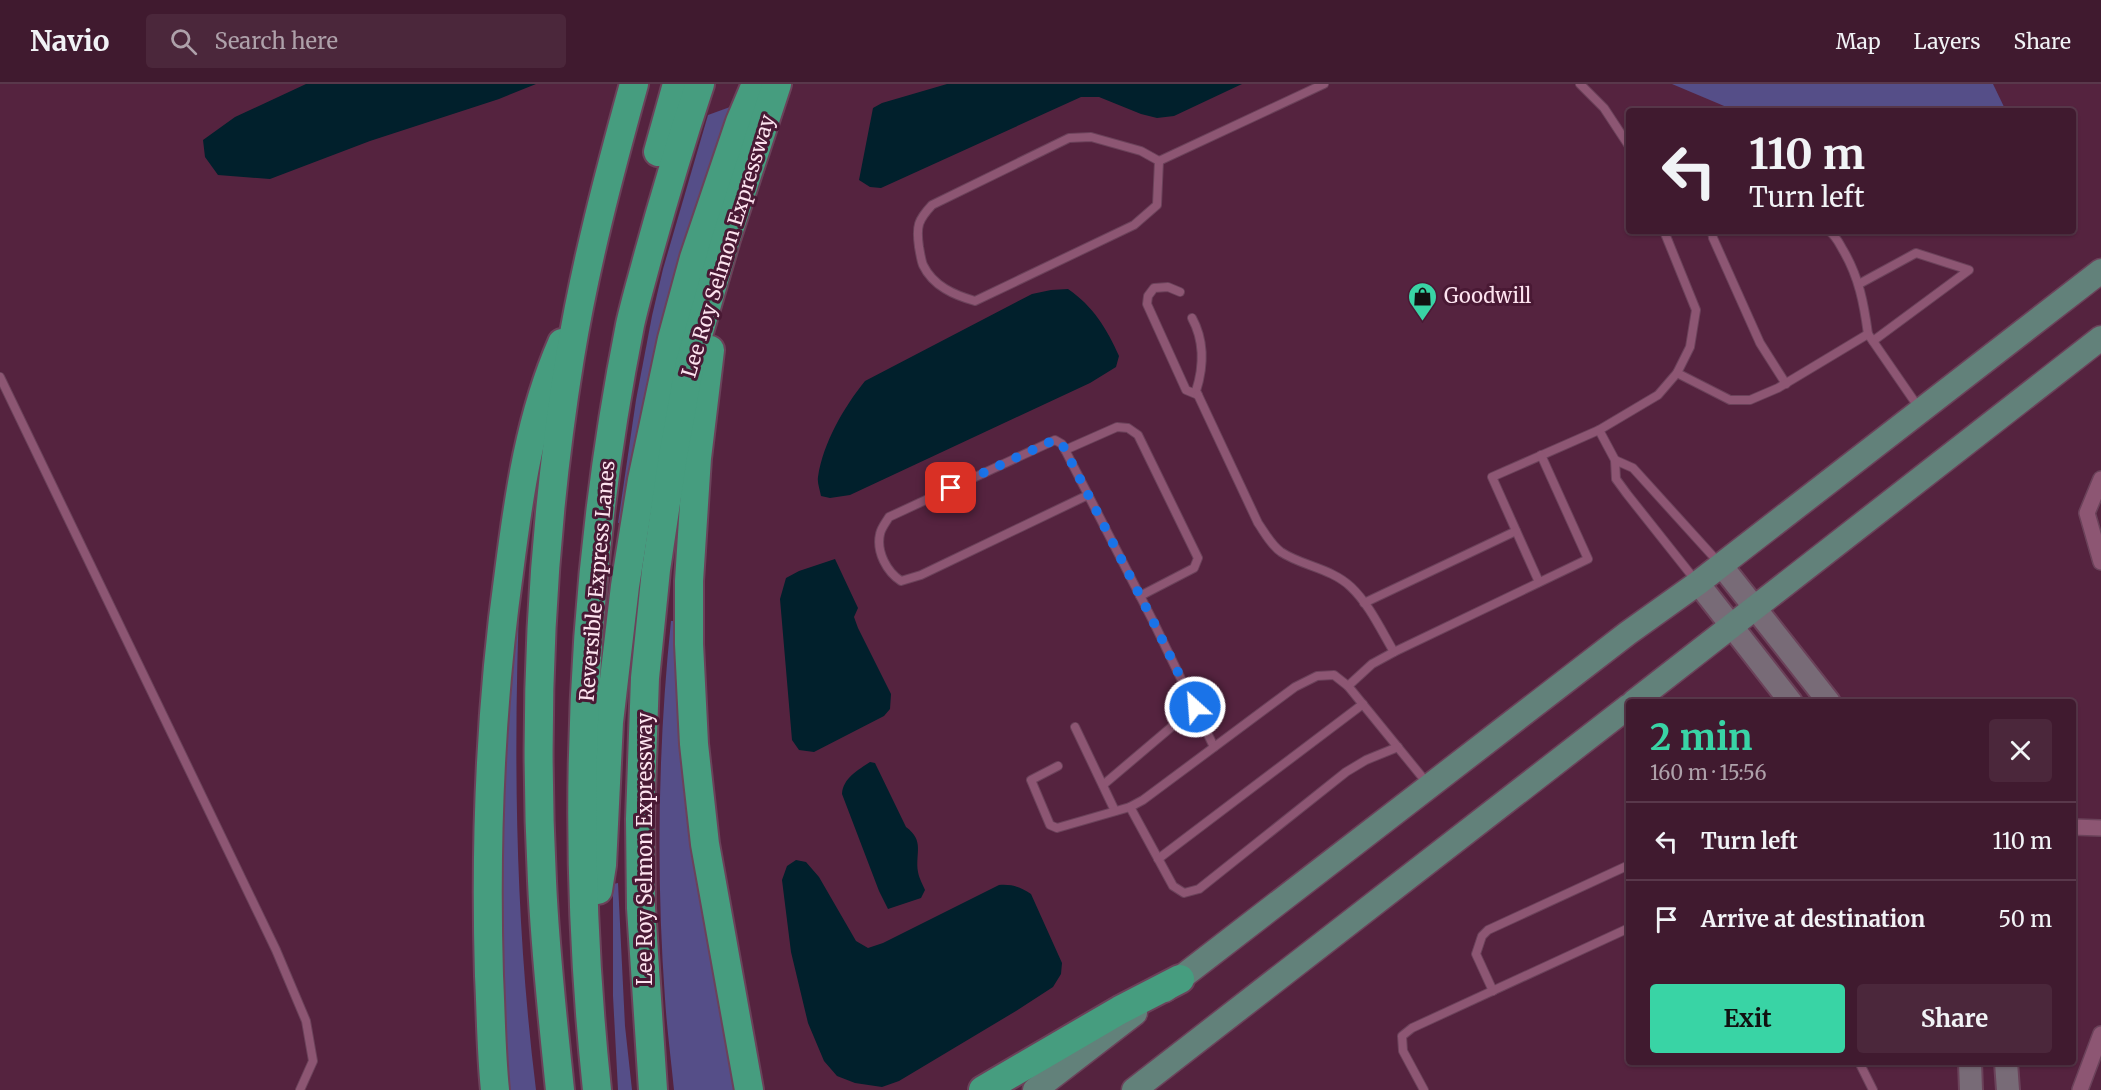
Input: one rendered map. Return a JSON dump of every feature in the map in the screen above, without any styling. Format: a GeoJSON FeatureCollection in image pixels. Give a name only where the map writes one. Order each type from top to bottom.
{"type":"FeatureCollection","features":[{"type":"Feature","properties":{"kind":"highway"},"geometry":{"type":"LineString","coordinates":[[560,1090],[547,961],[539,790],[540,700],[550,519],[564,399],[580,306],[615,152],[634,84]]}},
{"type":"Feature","properties":{"kind":"highway"},"geometry":{"type":"LineString","coordinates":[[675,129],[677,84]]}},
{"type":"Feature","properties":{"kind":"highway","name":"Reversible Express Lanes"},"geometry":{"type":"LineString","coordinates":[[597,1090],[587,954],[582,834],[587,647],[598,518],[630,323],[675,129],[700,84]]}},
{"type":"Feature","properties":{"kind":"highway"},"geometry":{"type":"LineString","coordinates":[[587,954],[602,865],[609,722],[624,597],[642,480],[672,339],[691,268],[740,122],[765,90]]}},
{"type":"Feature","properties":{"kind":"highway","name":"Lee Roy Selmon Expressway"},"geometry":{"type":"LineString","coordinates":[[653,1090],[641,908],[641,776],[645,678],[656,570],[678,425],[693,352],[716,279],[765,90]]}},
{"type":"Feature","properties":{"kind":"highway"},"geometry":{"type":"LineString","coordinates":[[716,279],[695,478],[689,581],[689,644],[694,744],[702,823],[749,1090]]}},
{"type":"Feature","properties":{"kind":"highway"},"geometry":{"type":"LineString","coordinates":[[495,1090],[487,860],[497,666],[515,527],[536,415],[552,366],[580,306]]}},
{"type":"Feature","properties":{"kind":"highway"},"geometry":{"type":"LineString","coordinates":[[983,1090],[1180,979]]}},
{"type":"Feature","properties":{"kind":"highway"},"geometry":{"type":"LineString","coordinates":[[742,1048],[770,1090]]}},
{"type":"Feature","properties":{"kind":"main road"},"geometry":{"type":"LineString","coordinates":[[1035,1090],[1628,633],[1698,583],[2101,271]]}},
{"type":"Feature","properties":{"kind":"main road"},"geometry":{"type":"LineString","coordinates":[[1639,699],[2101,338]]}},
{"type":"Feature","properties":{"kind":"main road"},"geometry":{"type":"LineString","coordinates":[[1134,1090],[1626,708]]}},
{"type":"Feature","properties":{"kind":"street"},"geometry":{"type":"LineString","coordinates":[[2101,479],[2087,513],[2101,562]]}},
{"type":"Feature","properties":{"kind":"street"},"geometry":{"type":"LineString","coordinates":[[1721,565],[1827,699]]}},
{"type":"Feature","properties":{"kind":"street"},"geometry":{"type":"LineString","coordinates":[[1698,583],[1789,699]]}},
{"type":"Feature","properties":{"kind":"street"},"geometry":{"type":"LineString","coordinates":[[2076,827],[2101,828]]}},
{"type":"Feature","properties":{"kind":"street"},"geometry":{"type":"LineString","coordinates":[[2080,1090],[2101,1034]]}},
{"type":"Feature","properties":{"kind":"street"},"geometry":{"type":"LineString","coordinates":[[1970,1065],[1971,1090]]}},
{"type":"Feature","properties":{"kind":"street"},"geometry":{"type":"LineString","coordinates":[[2006,1065],[2008,1090]]}},
{"type":"Feature","properties":{"kind":"lane"},"geometry":{"type":"LineString","coordinates":[[1159,161],[1324,84]]}},
{"type":"Feature","properties":{"kind":"lane"},"geometry":{"type":"LineString","coordinates":[[1580,84],[1604,108],[1626,141]]}},
{"type":"Feature","properties":{"kind":"lane"},"geometry":{"type":"LineString","coordinates":[[1091,137],[1112,142],[1141,151],[1159,161],[1157,205],[1134,225],[975,301],[954,295],[937,284],[923,265],[917,233],[920,218],[932,205],[1069,138],[1091,137]]}},
{"type":"Feature","properties":{"kind":"lane"},"geometry":{"type":"LineString","coordinates":[[1539,582],[1492,477],[1599,430],[1658,395],[1677,373],[1690,347],[1696,310],[1665,234]]}},
{"type":"Feature","properties":{"kind":"lane"},"geometry":{"type":"LineString","coordinates":[[1712,234],[1760,342],[1786,384]]}},
{"type":"Feature","properties":{"kind":"lane"},"geometry":{"type":"LineString","coordinates":[[1833,234],[1852,265],[1859,284],[1870,338],[1920,410]]}},
{"type":"Feature","properties":{"kind":"lane"},"geometry":{"type":"LineString","coordinates":[[1677,373],[1730,400],[1750,400],[1786,384],[1870,338],[1969,270],[1916,253],[1859,284]]}},
{"type":"Feature","properties":{"kind":"lane"},"geometry":{"type":"LineString","coordinates":[[1180,292],[1168,287],[1154,288],[1148,296],[1147,304],[1186,390],[1198,395]]}},
{"type":"Feature","properties":{"kind":"lane"},"geometry":{"type":"LineString","coordinates":[[1192,318],[1203,351],[1201,375],[1196,391],[1258,523],[1281,552],[1329,572],[1350,586],[1364,603],[1394,652]]}},
{"type":"Feature","properties":{"kind":"lane"},"geometry":{"type":"LineString","coordinates":[[0,377],[276,950],[306,1021],[313,1061],[300,1090]]}},
{"type":"Feature","properties":{"kind":"lane"},"geometry":{"type":"LineString","coordinates":[[1065,450],[1117,426],[1128,428],[1138,435],[1198,558],[1194,568],[1140,596]]}},
{"type":"Feature","properties":{"kind":"lane"},"geometry":{"type":"LineString","coordinates":[[1599,430],[1615,460],[1616,479],[1698,583]]}},
{"type":"Feature","properties":{"kind":"lane"},"geometry":{"type":"LineString","coordinates":[[1088,495],[921,575],[901,581],[891,574],[879,549],[880,533],[889,517],[1054,440],[1062,444],[1140,596],[1214,747]]}},
{"type":"Feature","properties":{"kind":"lane"},"geometry":{"type":"LineString","coordinates":[[1348,686],[1372,664],[1394,652],[1588,559],[1541,455]]}},
{"type":"Feature","properties":{"kind":"lane"},"geometry":{"type":"LineString","coordinates":[[1615,460],[1633,468],[1721,565]]}},
{"type":"Feature","properties":{"kind":"lane"},"geometry":{"type":"LineString","coordinates":[[1364,603],[1516,531]]}},
{"type":"Feature","properties":{"kind":"lane"},"geometry":{"type":"LineString","coordinates":[[1058,766],[1031,780],[1050,825],[1057,828],[1130,807],[1143,800],[1295,687],[1317,676],[1334,675],[1348,686],[1430,786]]}},
{"type":"Feature","properties":{"kind":"lane"},"geometry":{"type":"LineString","coordinates":[[1158,859],[1363,704]]}},
{"type":"Feature","properties":{"kind":"lane"},"geometry":{"type":"LineString","coordinates":[[1103,785],[1195,707]]}},
{"type":"Feature","properties":{"kind":"lane"},"geometry":{"type":"LineString","coordinates":[[1075,727],[1115,811]]}},
{"type":"Feature","properties":{"kind":"lane"},"geometry":{"type":"LineString","coordinates":[[1130,807],[1173,886],[1184,892],[1199,890],[1346,772],[1366,760],[1398,747]]}},
{"type":"Feature","properties":{"kind":"lane"},"geometry":{"type":"LineString","coordinates":[[1493,991],[1476,954],[1482,936],[1488,930],[1626,866]]}},
{"type":"Feature","properties":{"kind":"lane"},"geometry":{"type":"LineString","coordinates":[[1424,1090],[1404,1051],[1402,1036],[1412,1028],[1626,929]]}},
{"type":"Feature","properties":{"kind":"lane"},"geometry":{"type":"LineString","coordinates":[[1860,1065],[1873,1090]]}},
{"type":"Feature","properties":{"kind":"shaded area"},"geometry":{"type":"Polygon","coordinates":[[[1672,84],[1993,84],[2005,108],[1729,108],[1672,84]]]}},
{"type":"Feature","properties":{"kind":"shaded area"},"geometry":{"type":"Polygon","coordinates":[[[730,107],[623,522],[618,523],[636,400],[663,269],[708,115],[730,107]]]}},
{"type":"Feature","properties":{"kind":"shaded area"},"geometry":{"type":"Polygon","coordinates":[[[520,582],[516,773],[520,900],[536,1090],[504,1090],[494,828],[520,582]]]}},
{"type":"Feature","properties":{"kind":"shaded area"},"geometry":{"type":"Polygon","coordinates":[[[671,621],[681,621],[739,1090],[674,1090],[665,999],[660,905],[661,762],[671,621]]]}},
{"type":"Feature","properties":{"kind":"shaded area"},"geometry":{"type":"Polygon","coordinates":[[[618,883],[625,1026],[632,1090],[618,1090],[613,996],[613,884],[618,883]]]}},
{"type":"Feature","properties":{"kind":"water"},"geometry":{"type":"Polygon","coordinates":[[[306,84],[536,84],[499,99],[370,141],[270,179],[218,175],[205,157],[203,140],[235,117],[306,84]]]}},
{"type":"Feature","properties":{"kind":"water"},"geometry":{"type":"Polygon","coordinates":[[[947,84],[1242,84],[1174,116],[1157,118],[1099,97],[1081,97],[881,188],[870,187],[859,180],[873,108],[882,103],[947,84]]]}},
{"type":"Feature","properties":{"kind":"water"},"geometry":{"type":"Polygon","coordinates":[[[1068,289],[1085,303],[1104,327],[1119,356],[1116,367],[1090,383],[850,495],[830,498],[821,496],[818,479],[824,451],[849,402],[865,381],[1032,294],[1068,289]]]}},
{"type":"Feature","properties":{"kind":"water"},"geometry":{"type":"Polygon","coordinates":[[[835,559],[858,608],[854,617],[858,628],[891,694],[890,709],[884,716],[814,752],[799,750],[792,740],[780,599],[786,578],[799,571],[835,559]]]}},
{"type":"Feature","properties":{"kind":"water"},"geometry":{"type":"Polygon","coordinates":[[[870,762],[875,763],[906,827],[915,837],[918,848],[918,872],[925,890],[921,898],[888,909],[842,794],[848,779],[870,762]]]}},
{"type":"Feature","properties":{"kind":"water"},"geometry":{"type":"Polygon","coordinates":[[[796,860],[806,862],[819,877],[856,941],[868,948],[883,943],[999,885],[1019,888],[1031,894],[1062,963],[1061,974],[1053,987],[899,1081],[882,1087],[855,1083],[837,1076],[824,1061],[808,1023],[791,952],[782,880],[787,866],[796,860]]]}},
{"type":"Feature","properties":{"kind":"place","name":"Goodwill"},"geometry":{"type":"Point","coordinates":[1423,322]}},
{"type":"Feature","properties":{"kind":"route"},"geometry":{"type":"LineString","coordinates":[[951,488],[1054,440],[1062,444],[1195,707]]}}]}
